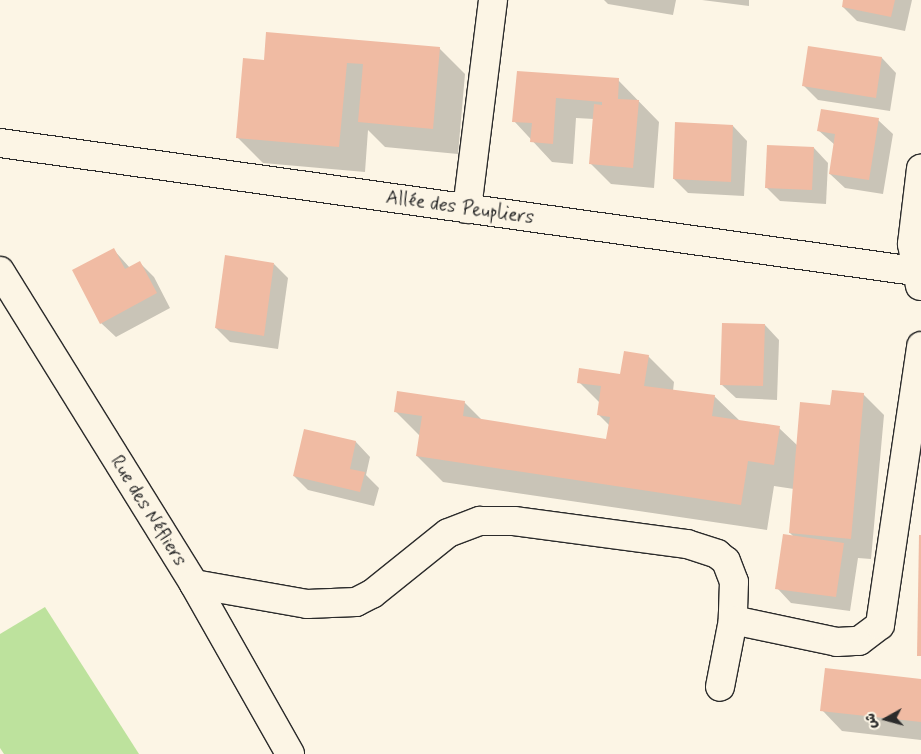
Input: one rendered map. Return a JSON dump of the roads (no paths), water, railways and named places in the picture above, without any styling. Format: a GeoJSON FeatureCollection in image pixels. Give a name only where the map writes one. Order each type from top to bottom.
{"type":"FeatureCollection","features":[{"type":"Feature","properties":{"kind":"street"},"geometry":{"type":"LineString","coordinates":[[467,209],[493,0]]}},
{"type":"Feature","properties":{"kind":"street","name":"Allée des Peupliers"},"geometry":{"type":"LineString","coordinates":[[0,143],[467,209],[919,277]]}},
{"type":"Feature","properties":{"kind":"street"},"geometry":{"type":"LineString","coordinates":[[919,277],[913,225],[921,169]]}},
{"type":"Feature","properties":{"kind":"street","name":"Rue des Néfliers"},"geometry":{"type":"LineString","coordinates":[[0,272],[194,584],[290,754]]}},
{"type":"Feature","properties":{"kind":"street"},"geometry":{"type":"LineString","coordinates":[[733,620],[836,642],[859,641],[880,625],[921,346]]}},
{"type":"Feature","properties":{"kind":"street"},"geometry":{"type":"LineString","coordinates":[[194,584],[307,604],[356,602],[372,594],[458,527],[495,520],[688,544],[717,554],[726,560],[734,582],[733,620],[720,687]]}}]}
